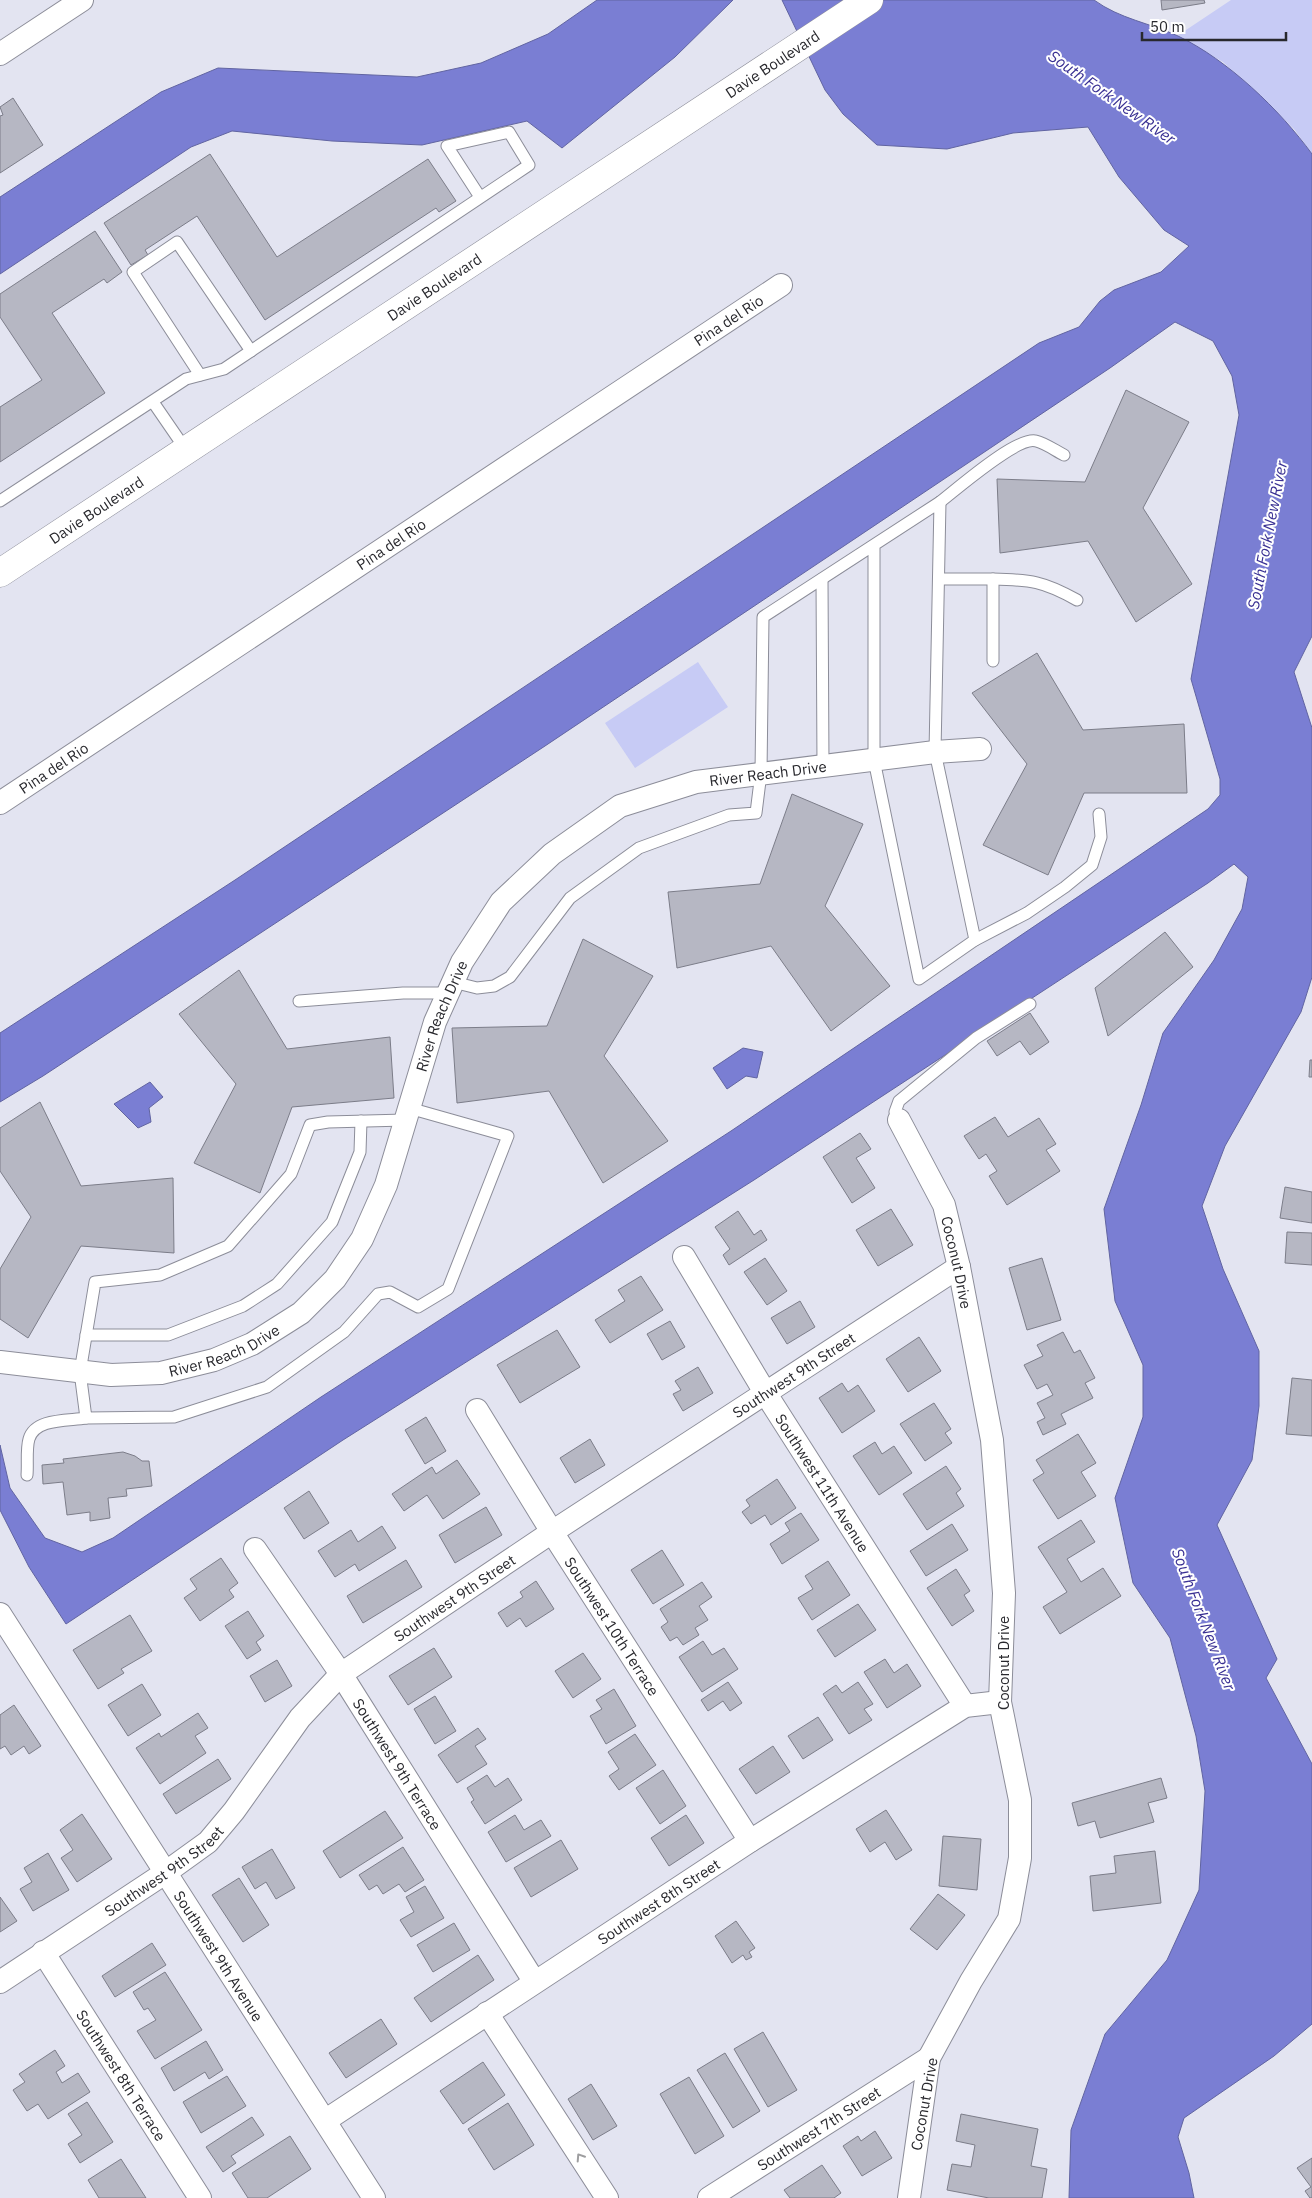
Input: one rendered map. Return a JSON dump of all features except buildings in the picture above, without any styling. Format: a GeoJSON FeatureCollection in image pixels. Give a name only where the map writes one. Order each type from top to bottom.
{"type":"FeatureCollection","features":[{"type":"Feature","properties":{"kind":"main road","name":"Davie Boulevard"},"geometry":{"type":"LineString","coordinates":[[0,573],[869,0]]}},
{"type":"Feature","properties":{"kind":"street"},"geometry":{"type":"LineString","coordinates":[[0,54],[82,0]]}},
{"type":"Feature","properties":{"kind":"street","name":"Pina del Rio"},"geometry":{"type":"LineString","coordinates":[[0,803],[781,285]]}},
{"type":"Feature","properties":{"kind":"street","name":"River Reach Drive"},"geometry":{"type":"LineString","coordinates":[[0,1362],[111,1375],[161,1373],[214,1360],[252,1344],[301,1313],[335,1280],[362,1239],[386,1185],[435,1022],[462,962],[502,902],[552,854],[620,806],[696,782],[935,752],[980,749]]}},
{"type":"Feature","properties":{"kind":"street","name":"Coconut Drive"},"geometry":{"type":"LineString","coordinates":[[899,1120],[944,1205],[959,1267],[992,1440],[1004,1593],[1000,1702],[1020,1800],[1020,1858],[1009,1919],[971,1981],[929,2058],[909,2198]]}},
{"type":"Feature","properties":{"kind":"street","name":"Southwest 11th Avenue"},"geometry":{"type":"LineString","coordinates":[[684,1257],[766,1394],[965,1706]]}},
{"type":"Feature","properties":{"kind":"street","name":"Southwest 9th Street"},"geometry":{"type":"LineString","coordinates":[[0,1982],[165,1873],[208,1842],[234,1811],[300,1718],[341,1674],[552,1532],[959,1267]]}},
{"type":"Feature","properties":{"kind":"street","name":"Southwest 10th Terrace"},"geometry":{"type":"LineString","coordinates":[[477,1410],[552,1532],[750,1841]]}},
{"type":"Feature","properties":{"kind":"street","name":"Southwest 9th Terrace"},"geometry":{"type":"LineString","coordinates":[[255,1549],[341,1674],[534,1981]]}},
{"type":"Feature","properties":{"kind":"street","name":"Southwest 9th Avenue"},"geometry":{"type":"LineString","coordinates":[[0,1614],[7,1642],[165,1873],[326,2120],[374,2198]]}},
{"type":"Feature","properties":{"kind":"street","name":"Southwest 8th Street"},"geometry":{"type":"LineString","coordinates":[[326,2120],[534,1981],[750,1841],[965,1706],[1000,1702]]}},
{"type":"Feature","properties":{"kind":"street","name":"Southwest 8th Terrace"},"geometry":{"type":"LineString","coordinates":[[43,1952],[200,2198]]}},
{"type":"Feature","properties":{"kind":"street"},"geometry":{"type":"LineString","coordinates":[[487,2013],[607,2198]]}},
{"type":"Feature","properties":{"kind":"street","name":"Southwest 7th Street"},"geometry":{"type":"LineString","coordinates":[[709,2198],[929,2058]]}},
{"type":"Feature","properties":{"kind":"lane"},"geometry":{"type":"LineString","coordinates":[[0,502],[186,379],[224,369],[529,165],[509,132],[447,146],[480,197]]}},
{"type":"Feature","properties":{"kind":"lane"},"geometry":{"type":"LineString","coordinates":[[200,375],[133,272],[178,242],[251,351]]}},
{"type":"Feature","properties":{"kind":"lane"},"geometry":{"type":"LineString","coordinates":[[152,402],[186,450]]}},
{"type":"Feature","properties":{"kind":"lane"},"geometry":{"type":"LineString","coordinates":[[299,1001],[494,986],[510,978],[570,898],[639,848],[729,814],[756,813],[761,774],[763,617],[940,502],[982,468],[1024,442],[1036,440],[1064,455]]}},
{"type":"Feature","properties":{"kind":"lane"},"geometry":{"type":"LineString","coordinates":[[940,502],[935,752],[975,940]]}},
{"type":"Feature","properties":{"kind":"lane"},"geometry":{"type":"LineString","coordinates":[[874,545],[874,760],[919,978],[975,940],[1027,913],[1065,887],[1092,864],[1101,837],[1099,814]]}},
{"type":"Feature","properties":{"kind":"lane"},"geometry":{"type":"LineString","coordinates":[[822,579],[823,766]]}},
{"type":"Feature","properties":{"kind":"lane"},"geometry":{"type":"LineString","coordinates":[[939,579],[1030,580],[1049,586],[1077,600]]}},
{"type":"Feature","properties":{"kind":"lane"},"geometry":{"type":"LineString","coordinates":[[993,579],[994,661]]}},
{"type":"Feature","properties":{"kind":"lane"},"geometry":{"type":"LineString","coordinates":[[899,1120],[895,1112],[899,1101],[976,1038],[1030,1004]]}},
{"type":"Feature","properties":{"kind":"lane"},"geometry":{"type":"LineString","coordinates":[[27,1475],[29,1439],[33,1430],[40,1425],[86,1418],[174,1416],[267,1386],[344,1332],[378,1294],[390,1292],[418,1307],[448,1289],[508,1136],[407,1114],[361,1122],[310,1125],[291,1174],[228,1246],[160,1275],[95,1282],[80,1372],[86,1418]]}},
{"type":"Feature","properties":{"kind":"lane"},"geometry":{"type":"LineString","coordinates":[[86,1335],[168,1335],[243,1306],[277,1284],[332,1222],[360,1152],[361,1122]]}},
{"type":"Feature","properties":{"kind":"shaded area"},"geometry":{"type":"Polygon","coordinates":[[[1231,0],[1312,0],[1312,154],[1294,129],[1223,62],[1177,36],[1231,0]]]}},
{"type":"Feature","properties":{"kind":"shaded area"},"geometry":{"type":"Polygon","coordinates":[[[698,662],[728,707],[635,768],[605,723],[698,662]]]}},
{"type":"Feature","properties":{"kind":"water"},"geometry":{"type":"Polygon","coordinates":[[[597,0],[733,0],[675,57],[562,148],[527,121],[422,145],[332,141],[232,131],[191,147],[0,274],[0,197],[161,92],[218,68],[417,77],[481,63],[548,34],[597,0]]]}},
{"type":"Feature","properties":{"kind":"water","name":"South Fork New River"},"geometry":{"type":"Polygon","coordinates":[[[782,0],[1094,0],[1114,12],[1178,36],[1216,58],[1252,88],[1285,120],[1312,154],[1312,636],[1294,672],[1312,728],[1312,977],[1301,1012],[1225,1146],[1202,1206],[1223,1269],[1259,1351],[1259,1406],[1252,1460],[1217,1525],[1277,1659],[1266,1678],[1312,1764],[1312,2024],[1274,2056],[1184,2118],[1178,2137],[1189,2173],[1194,2198],[1069,2198],[1071,2130],[1105,2034],[1167,1960],[1199,1890],[1205,1791],[1196,1736],[1170,1638],[1133,1583],[1115,1498],[1143,1417],[1143,1365],[1115,1301],[1104,1209],[1141,1105],[1163,1033],[1214,960],[1242,909],[1248,877],[1234,864],[1208,883],[754,1180],[343,1440],[66,1624],[29,1567],[0,1510],[0,1445],[10,1488],[45,1538],[82,1552],[113,1538],[321,1397],[731,1131],[1208,809],[1220,795],[1220,779],[1191,679],[1239,415],[1232,376],[1213,341],[1175,322],[1110,368],[545,746],[43,1076],[0,1102],[0,1033],[235,880],[1039,343],[1079,327],[1100,301],[1114,290],[1161,272],[1189,246],[1164,230],[1119,177],[1088,127],[1013,133],[947,149],[877,145],[843,114],[825,90],[782,0]]]}},
{"type":"Feature","properties":{"kind":"water"},"geometry":{"type":"Polygon","coordinates":[[[743,1048],[763,1052],[757,1078],[746,1076],[727,1089],[713,1068],[743,1048]]]}},
{"type":"Feature","properties":{"kind":"water"},"geometry":{"type":"Polygon","coordinates":[[[150,1082],[163,1097],[149,1108],[151,1122],[138,1128],[114,1104],[150,1082]]]}}]}
